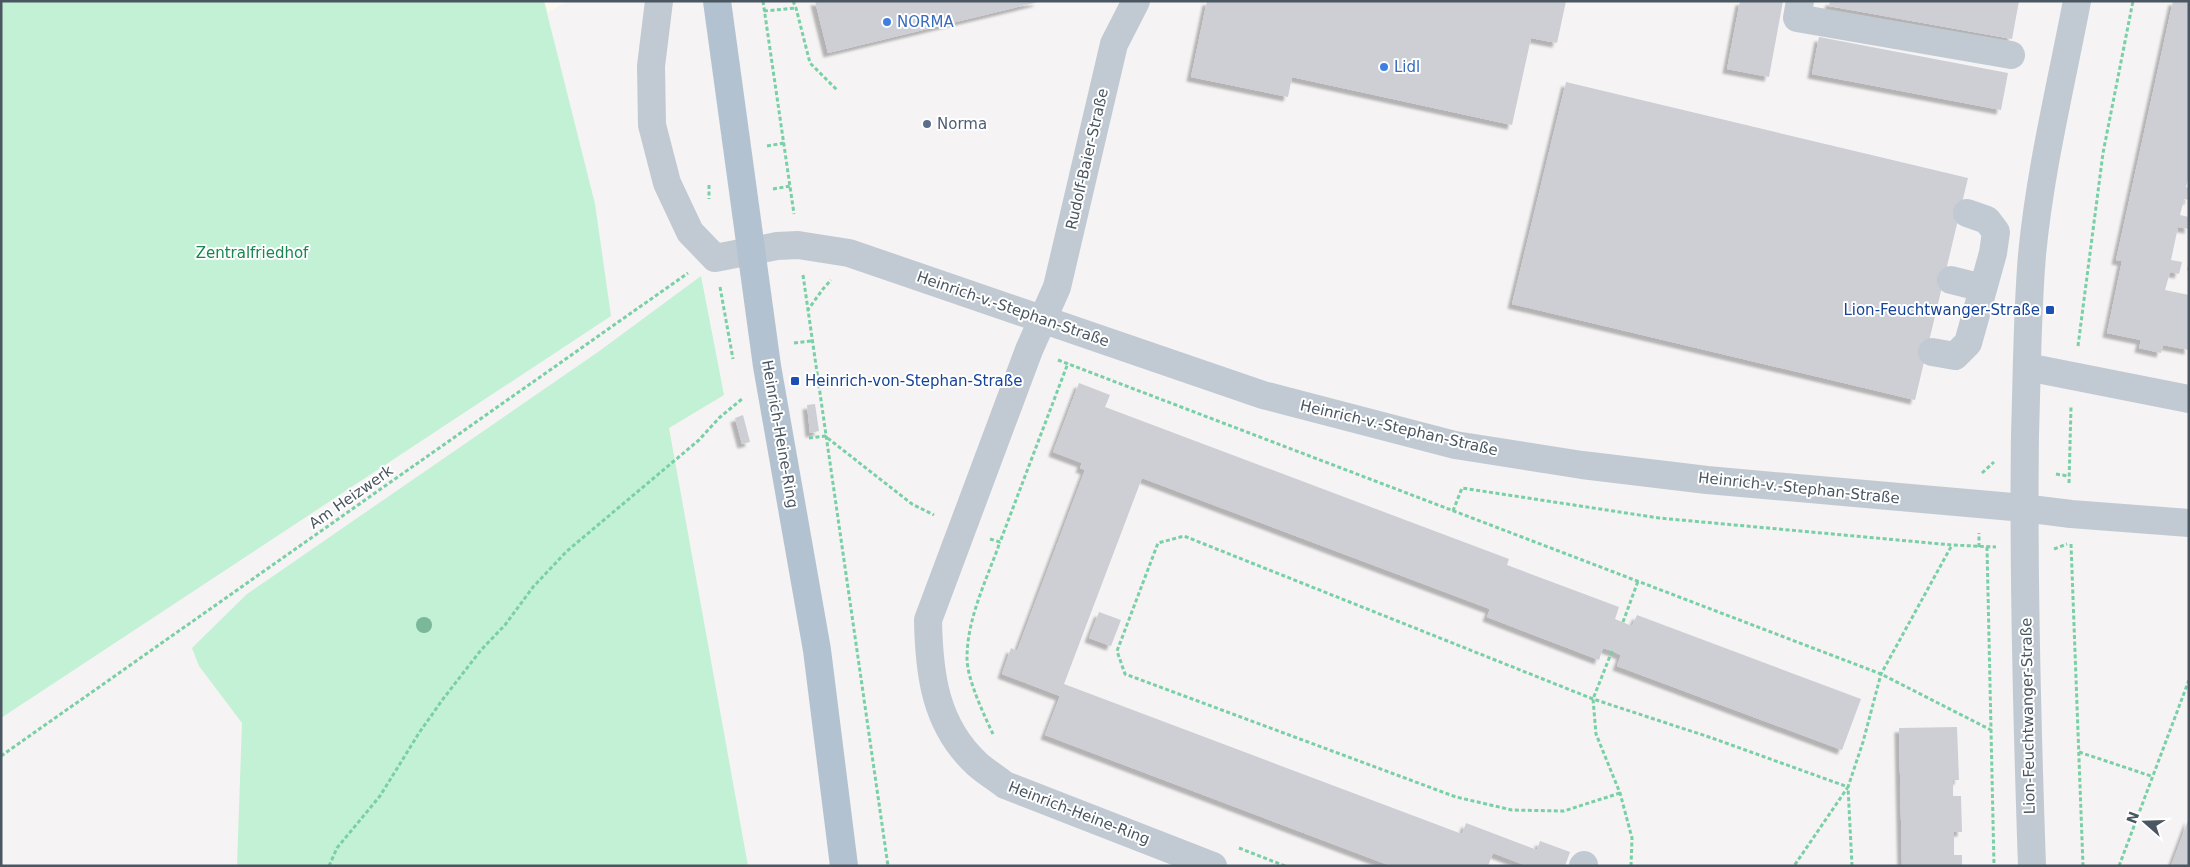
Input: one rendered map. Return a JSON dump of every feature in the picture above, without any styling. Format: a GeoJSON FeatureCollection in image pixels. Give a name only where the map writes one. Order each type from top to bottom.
{"type":"FeatureCollection","features":[{"type":"Feature","properties":{"kind":"main road","name":"Heinrich-Heine-Ring"},"geometry":{"type":"LineString","coordinates":[[717,1],[767,366],[817,650],[844,866]]}},
{"type":"Feature","properties":{"kind":"street"},"geometry":{"type":"LineString","coordinates":[[659,1],[651,66],[652,125],[667,183],[690,232],[715,258]]}},
{"type":"Feature","properties":{"kind":"street","name":"Rudolf-Baier-Straße"},"geometry":{"type":"LineString","coordinates":[[1043,319],[1057,288],[1114,44],[1136,1]]}},
{"type":"Feature","properties":{"kind":"street"},"geometry":{"type":"LineString","coordinates":[[1800,1],[1797,18],[2011,55]]}},
{"type":"Feature","properties":{"kind":"street","name":"Lion-Feuchtwanger-Straße"},"geometry":{"type":"LineString","coordinates":[[2032,866],[2024,508],[2032,255],[2045,171],[2077,1]]}},
{"type":"Feature","properties":{"kind":"street"},"geometry":{"type":"LineString","coordinates":[[1932,352],[1955,356],[1968,343],[1993,253],[1996,232],[1987,220],[1967,213]]}},
{"type":"Feature","properties":{"kind":"street","name":"Heinrich-v.-Stephan-Straße"},"geometry":{"type":"LineString","coordinates":[[715,258],[752,250],[798,244],[849,253],[1263,395],[1455,444],[1582,465],[1708,480],[2024,508],[2071,514],[2189,523]]}},
{"type":"Feature","properties":{"kind":"street"},"geometry":{"type":"LineString","coordinates":[[1993,253],[2032,255]]}},
{"type":"Feature","properties":{"kind":"street"},"geometry":{"type":"LineString","coordinates":[[1951,280],[1984,288]]}},
{"type":"Feature","properties":{"kind":"street","name":"Heinrich-Heine-Ring"},"geometry":{"type":"LineString","coordinates":[[1043,319],[1028,350],[928,620],[929,659],[936,700],[953,736],[977,763],[1005,785],[1213,866]]}},
{"type":"Feature","properties":{"kind":"street"},"geometry":{"type":"LineString","coordinates":[[2027,368],[2189,399]]}},
{"type":"Feature","properties":{"kind":"path"},"geometry":{"type":"LineString","coordinates":[[763,1],[888,866]]}},
{"type":"Feature","properties":{"kind":"path"},"geometry":{"type":"LineString","coordinates":[[792,1],[796,8],[810,63],[837,90]]}},
{"type":"Feature","properties":{"kind":"path"},"geometry":{"type":"LineString","coordinates":[[2071,514],[2068,476],[2068,429],[2074,376],[2103,153],[2133,1]]}},
{"type":"Feature","properties":{"kind":"path"},"geometry":{"type":"LineString","coordinates":[[764,10],[796,8]]}},
{"type":"Feature","properties":{"kind":"path"},"geometry":{"type":"LineString","coordinates":[[760,147],[784,143]]}},
{"type":"Feature","properties":{"kind":"path"},"geometry":{"type":"LineString","coordinates":[[768,190],[790,186]]}},
{"type":"Feature","properties":{"kind":"path"},"geometry":{"type":"LineString","coordinates":[[715,258],[731,350]]}},
{"type":"Feature","properties":{"kind":"path","name":"Am Heizwerk"},"geometry":{"type":"LineString","coordinates":[[1,756],[676,281],[715,258]]}},
{"type":"Feature","properties":{"kind":"path"},"geometry":{"type":"LineString","coordinates":[[2189,268],[2189,274]]}},
{"type":"Feature","properties":{"kind":"path"},"geometry":{"type":"LineString","coordinates":[[802,275],[810,274]]}},
{"type":"Feature","properties":{"kind":"path"},"geometry":{"type":"LineString","coordinates":[[807,311],[822,289],[836,277]]}},
{"type":"Feature","properties":{"kind":"path"},"geometry":{"type":"LineString","coordinates":[[790,343],[811,341]]}},
{"type":"Feature","properties":{"kind":"path"},"geometry":{"type":"LineString","coordinates":[[1028,350],[1077,367],[1881,674],[1991,730]]}},
{"type":"Feature","properties":{"kind":"path"},"geometry":{"type":"LineString","coordinates":[[329,866],[337,848],[380,796],[419,733],[443,699],[482,650],[505,625],[533,587],[567,551],[699,440],[719,418],[742,399]]}},
{"type":"Feature","properties":{"kind":"path"},"geometry":{"type":"LineString","coordinates":[[1453,511],[1462,488],[1659,518],[1952,545],[2045,550],[2061,548],[2077,540]]}},
{"type":"Feature","properties":{"kind":"path"},"geometry":{"type":"LineString","coordinates":[[1620,793],[1564,811],[1512,810],[1456,797],[1125,674],[1117,651],[1158,543],[1184,536],[1593,699],[1712,738],[1848,787]]}},
{"type":"Feature","properties":{"kind":"path"},"geometry":{"type":"LineString","coordinates":[[995,738],[978,701],[967,659],[971,623],[1000,542]]}},
{"type":"Feature","properties":{"kind":"path"},"geometry":{"type":"LineString","coordinates":[[2071,542],[2083,866]]}},
{"type":"Feature","properties":{"kind":"path"},"geometry":{"type":"LineString","coordinates":[[1794,866],[1848,787],[1863,742],[1881,674],[1952,545]]}},
{"type":"Feature","properties":{"kind":"path"},"geometry":{"type":"LineString","coordinates":[[1987,547],[1994,866]]}},
{"type":"Feature","properties":{"kind":"path"},"geometry":{"type":"LineString","coordinates":[[1623,622],[1638,581]]}},
{"type":"Feature","properties":{"kind":"path"},"geometry":{"type":"LineString","coordinates":[[1612,651],[1593,699],[1596,734],[1620,793],[1632,838],[1631,866]]}},
{"type":"Feature","properties":{"kind":"path"},"geometry":{"type":"LineString","coordinates":[[2119,866],[2189,680]]}},
{"type":"Feature","properties":{"kind":"path"},"geometry":{"type":"LineString","coordinates":[[2079,752],[2152,776]]}},
{"type":"Feature","properties":{"kind":"path"},"geometry":{"type":"LineString","coordinates":[[1848,787],[1852,866]]}},
{"type":"Feature","properties":{"kind":"shaded area"},"geometry":{"type":"Polygon","coordinates":[[[544,1],[569,1],[548,12],[544,1]]]}},
{"type":"Feature","properties":{"kind":"green space","name":"Zentralfriedhof"},"geometry":{"type":"Polygon","coordinates":[[[1,1],[544,1],[595,204],[611,316],[1,718],[1,1]]]}},
{"type":"Feature","properties":{"kind":"green space"},"geometry":{"type":"Polygon","coordinates":[[[701,276],[724,395],[669,428],[748,866],[237,866],[242,723],[199,666],[192,648],[247,594],[598,352],[701,276]]]}},
{"type":"Feature","properties":{"kind":"building","name":"NORMA"},"geometry":{"type":"Polygon","coordinates":[[[815,1],[1038,1],[1038,2],[828,53],[815,1]]]}},
{"type":"Feature","properties":{"kind":"building","name":"Lidl"},"geometry":{"type":"Polygon","coordinates":[[[1207,1],[1566,1],[1557,43],[1531,38],[1512,125],[1292,77],[1288,97],[1191,77],[1207,1]]]}},
{"type":"Feature","properties":{"kind":"building"},"geometry":{"type":"Polygon","coordinates":[[[1740,1],[1783,1],[1769,77],[1727,69],[1740,1]]]}},
{"type":"Feature","properties":{"kind":"building"},"geometry":{"type":"Polygon","coordinates":[[[1830,1],[2019,1],[2012,39],[1829,6],[1830,1]]]}},
{"type":"Feature","properties":{"kind":"building"},"geometry":{"type":"Polygon","coordinates":[[[2173,1],[2189,1],[2189,176],[2186,187],[2189,188],[2189,200],[2184,199],[2180,215],[2189,217],[2189,229],[2178,227],[2171,260],[2182,262],[2179,274],[2170,272],[2165,290],[2189,295],[2189,350],[2163,345],[2161,353],[2139,348],[2141,340],[2107,333],[2122,261],[2116,260],[2173,1]]]}},
{"type":"Feature","properties":{"kind":"building"},"geometry":{"type":"Polygon","coordinates":[[[1819,37],[2008,73],[2001,110],[1812,74],[1819,37]]]}},
{"type":"Feature","properties":{"kind":"building"},"geometry":{"type":"Polygon","coordinates":[[[1566,82],[1968,178],[1915,400],[1512,304],[1566,82]]]}},
{"type":"Feature","properties":{"kind":"building"},"geometry":{"type":"Polygon","coordinates":[[[1079,383],[1110,395],[1105,407],[1509,559],[1507,565],[1619,607],[1615,619],[1632,626],[1637,615],[1861,699],[1842,750],[1617,666],[1621,655],[1612,651],[1603,648],[1599,660],[1487,617],[1490,609],[1142,478],[1064,684],[1462,834],[1466,823],[1537,850],[1540,841],[1570,852],[1565,866],[1527,866],[1493,853],[1488,866],[1391,866],[1045,735],[1060,696],[1002,674],[1011,648],[1017,651],[1085,470],[1080,468],[1082,463],[1053,452],[1079,383]]]}},
{"type":"Feature","properties":{"kind":"building"},"geometry":{"type":"Polygon","coordinates":[[[815,404],[819,431],[810,433],[807,405],[815,404]]]}},
{"type":"Feature","properties":{"kind":"building"},"geometry":{"type":"Polygon","coordinates":[[[743,415],[750,442],[742,444],[735,418],[743,415]]]}},
{"type":"Feature","properties":{"kind":"building"},"geometry":{"type":"Polygon","coordinates":[[[1099,612],[1121,620],[1111,646],[1089,638],[1099,612]]]}},
{"type":"Feature","properties":{"kind":"building"},"geometry":{"type":"Polygon","coordinates":[[[1957,727],[1959,780],[1953,780],[1953,796],[1961,796],[1962,832],[1954,832],[1954,855],[1962,855],[1962,866],[1902,866],[1899,728],[1957,727]]]}},
{"type":"Feature","properties":{"kind":"building"},"geometry":{"type":"Polygon","coordinates":[[[2189,818],[2189,866],[2171,866],[2189,818]]]}},
{"type":"Feature","properties":{"kind":"place","name":"NORMA"},"geometry":{"type":"Point","coordinates":[887,22]}},
{"type":"Feature","properties":{"kind":"place","name":"Lidl"},"geometry":{"type":"Point","coordinates":[1384,67]}},
{"type":"Feature","properties":{"kind":"place","name":"Norma"},"geometry":{"type":"Point","coordinates":[927,124]}},
{"type":"Feature","properties":{"kind":"place","name":"Lion-Feuchtwanger-Straße"},"geometry":{"type":"Point","coordinates":[2050,310]}},
{"type":"Feature","properties":{"kind":"place","name":"Heinrich-von-Stephan-Straße"},"geometry":{"type":"Point","coordinates":[795,381]}}]}
